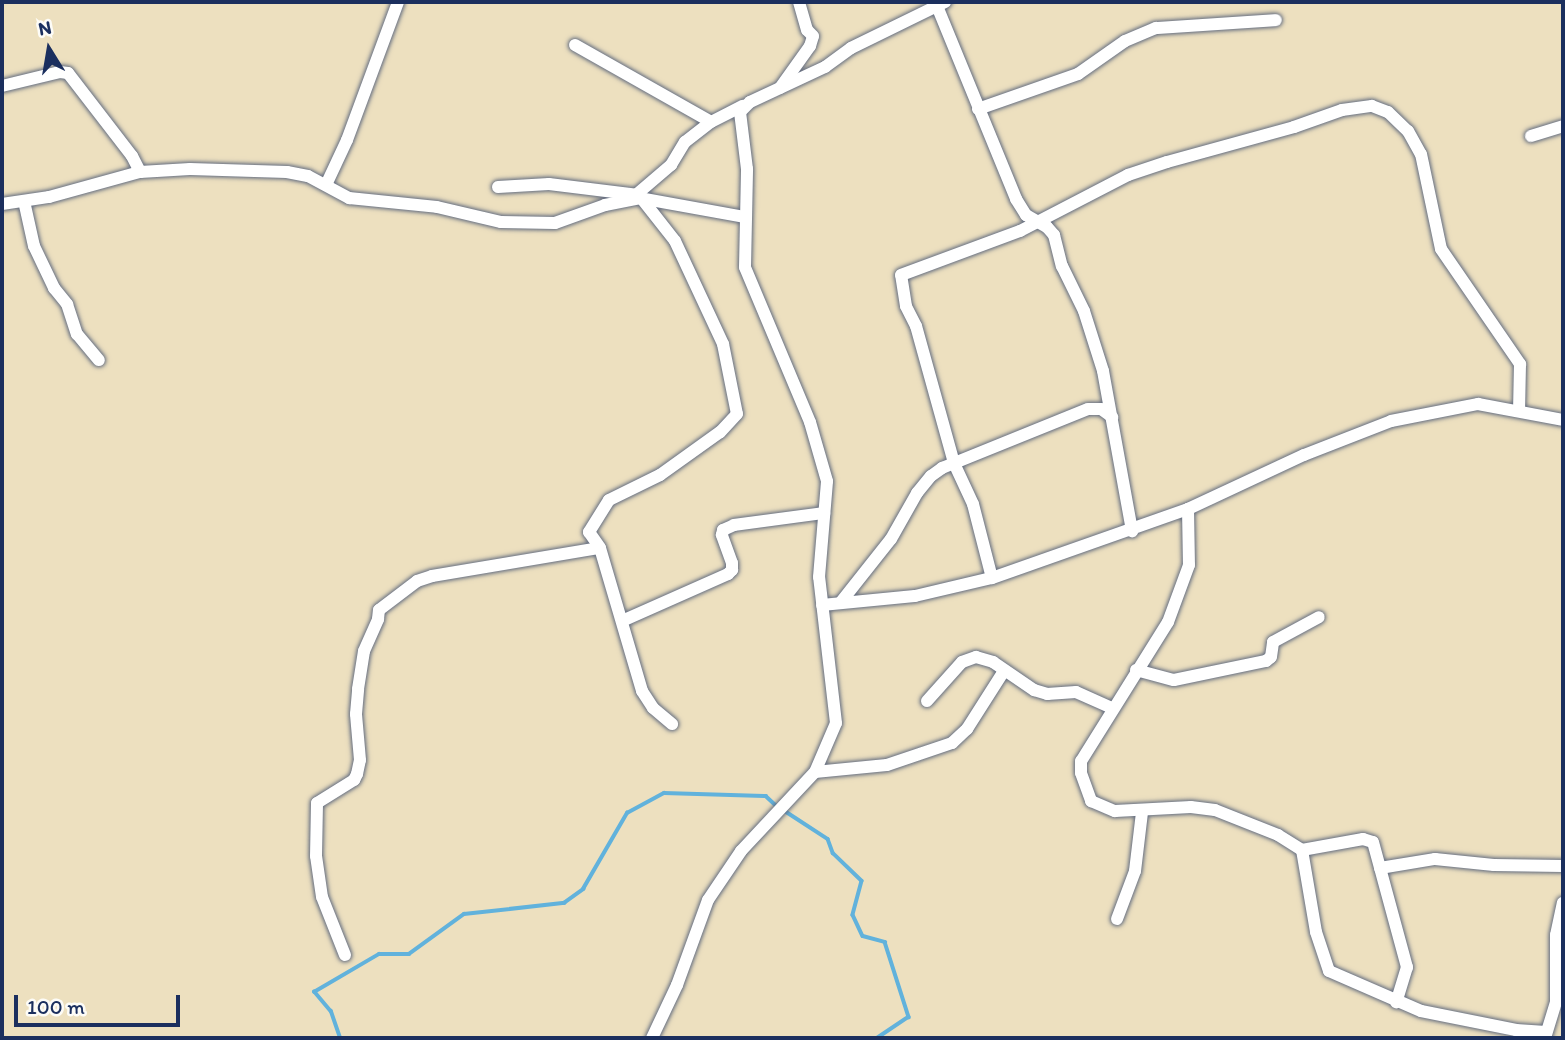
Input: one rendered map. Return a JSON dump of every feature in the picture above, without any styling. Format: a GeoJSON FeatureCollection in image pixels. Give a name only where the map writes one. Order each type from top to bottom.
{"type":"FeatureCollection","features":[{"type":"Feature","properties":{"kind":"street"},"geometry":{"type":"LineString","coordinates":[[326,185],[347,140],[397,2]]}},
{"type":"Feature","properties":{"kind":"street"},"geometry":{"type":"LineString","coordinates":[[780,89],[810,46],[813,36],[807,30],[799,2]]}},
{"type":"Feature","properties":{"kind":"street"},"geometry":{"type":"LineString","coordinates":[[2,204],[95,186],[140,172],[190,169],[287,172],[308,176],[349,198],[367,202],[437,207],[501,222],[555,223],[605,205],[640,197],[661,176],[685,142],[711,122],[780,89],[941,4],[978,109],[1016,199],[1026,215],[1040,222],[1054,235],[1062,266],[1084,311],[1102,371],[1112,417],[1117,463],[1132,531]]}},
{"type":"Feature","properties":{"kind":"street"},"geometry":{"type":"LineString","coordinates":[[978,109],[1078,74],[1125,41],[1156,28],[1276,20]]}},
{"type":"Feature","properties":{"kind":"street"},"geometry":{"type":"LineString","coordinates":[[575,45],[711,122]]}},
{"type":"Feature","properties":{"kind":"street"},"geometry":{"type":"LineString","coordinates":[[2,86],[60,72],[68,73],[132,156],[140,172]]}},
{"type":"Feature","properties":{"kind":"street"},"geometry":{"type":"LineString","coordinates":[[652,1038],[677,985],[708,901],[741,852],[815,772],[836,723],[819,577],[827,481],[821,453],[745,267],[747,169],[740,112],[743,106]]}},
{"type":"Feature","properties":{"kind":"street"},"geometry":{"type":"LineString","coordinates":[[992,578],[973,504],[954,463],[916,326],[906,306],[901,275],[1020,231],[1128,175],[1167,162],[1294,127],[1342,110],[1372,106],[1388,112],[1408,131],[1421,154],[1441,249],[1520,364],[1519,410]]}},
{"type":"Feature","properties":{"kind":"street"},"geometry":{"type":"LineString","coordinates":[[1531,136],[1563,126]]}},
{"type":"Feature","properties":{"kind":"street"},"geometry":{"type":"LineString","coordinates":[[498,187],[549,184],[745,216]]}},
{"type":"Feature","properties":{"kind":"street"},"geometry":{"type":"LineString","coordinates":[[640,197],[675,241],[723,344],[737,414],[720,432],[660,475],[609,500],[589,532],[600,548],[642,691],[653,708],[672,724]]}},
{"type":"Feature","properties":{"kind":"street"},"geometry":{"type":"LineString","coordinates":[[24,201],[34,246],[54,288],[67,304],[77,334],[99,360]]}},
{"type":"Feature","properties":{"kind":"street"},"geometry":{"type":"LineString","coordinates":[[1020,231],[1026,215]]}},
{"type":"Feature","properties":{"kind":"street"},"geometry":{"type":"LineString","coordinates":[[822,605],[915,596],[992,578],[1132,531],[1188,509],[1304,455],[1391,421],[1478,404],[1563,420]]}},
{"type":"Feature","properties":{"kind":"street"},"geometry":{"type":"LineString","coordinates":[[841,603],[891,539],[931,476],[954,463],[1088,409],[1101,409],[1112,417]]}},
{"type":"Feature","properties":{"kind":"street"},"geometry":{"type":"LineString","coordinates":[[1188,509],[1189,565],[1168,622],[1081,761],[1084,784],[1091,801],[1115,811],[1143,812],[1191,807],[1215,810],[1278,835],[1302,850],[1369,839],[1373,842],[1407,967],[1396,1002]]}},
{"type":"Feature","properties":{"kind":"street"},"geometry":{"type":"LineString","coordinates":[[622,621],[733,570],[723,530],[734,526],[824,513]]}},
{"type":"Feature","properties":{"kind":"street"},"geometry":{"type":"LineString","coordinates":[[345,956],[322,897],[316,856],[317,803],[354,780],[357,774],[360,760],[356,714],[358,689],[364,651],[378,620],[379,610],[417,581],[432,576],[600,548]]}},
{"type":"Feature","properties":{"kind":"street"},"geometry":{"type":"LineString","coordinates":[[1136,670],[1174,680],[1266,662],[1270,657],[1273,642],[1319,617]]}},
{"type":"Feature","properties":{"kind":"street"},"geometry":{"type":"LineString","coordinates":[[928,701],[969,658],[993,662],[1034,690],[1047,694],[1076,692],[1112,708]]}},
{"type":"Feature","properties":{"kind":"street"},"geometry":{"type":"LineString","coordinates":[[815,772],[887,765],[952,743],[967,729],[1004,671]]}},
{"type":"Feature","properties":{"kind":"street"},"geometry":{"type":"LineString","coordinates":[[1117,919],[1135,871],[1143,812]]}},
{"type":"Feature","properties":{"kind":"street"},"geometry":{"type":"LineString","coordinates":[[1302,850],[1316,932],[1329,971],[1421,1011],[1546,1035],[1556,1001],[1556,935],[1563,903]]}},
{"type":"Feature","properties":{"kind":"street"},"geometry":{"type":"LineString","coordinates":[[1380,868],[1435,859],[1494,865],[1563,866]]}},
{"type":"Feature","properties":{"kind":"waterway"},"geometry":{"type":"LineString","coordinates":[[340,1038],[331,1012],[314,992],[379,954],[409,954],[464,914],[564,903],[583,889],[627,813],[664,793],[766,796],[778,807]]}},
{"type":"Feature","properties":{"kind":"waterway"},"geometry":{"type":"LineString","coordinates":[[785,811],[828,839],[833,853],[862,881],[853,915],[863,936],[885,942],[909,1017],[878,1038]]}}]}
